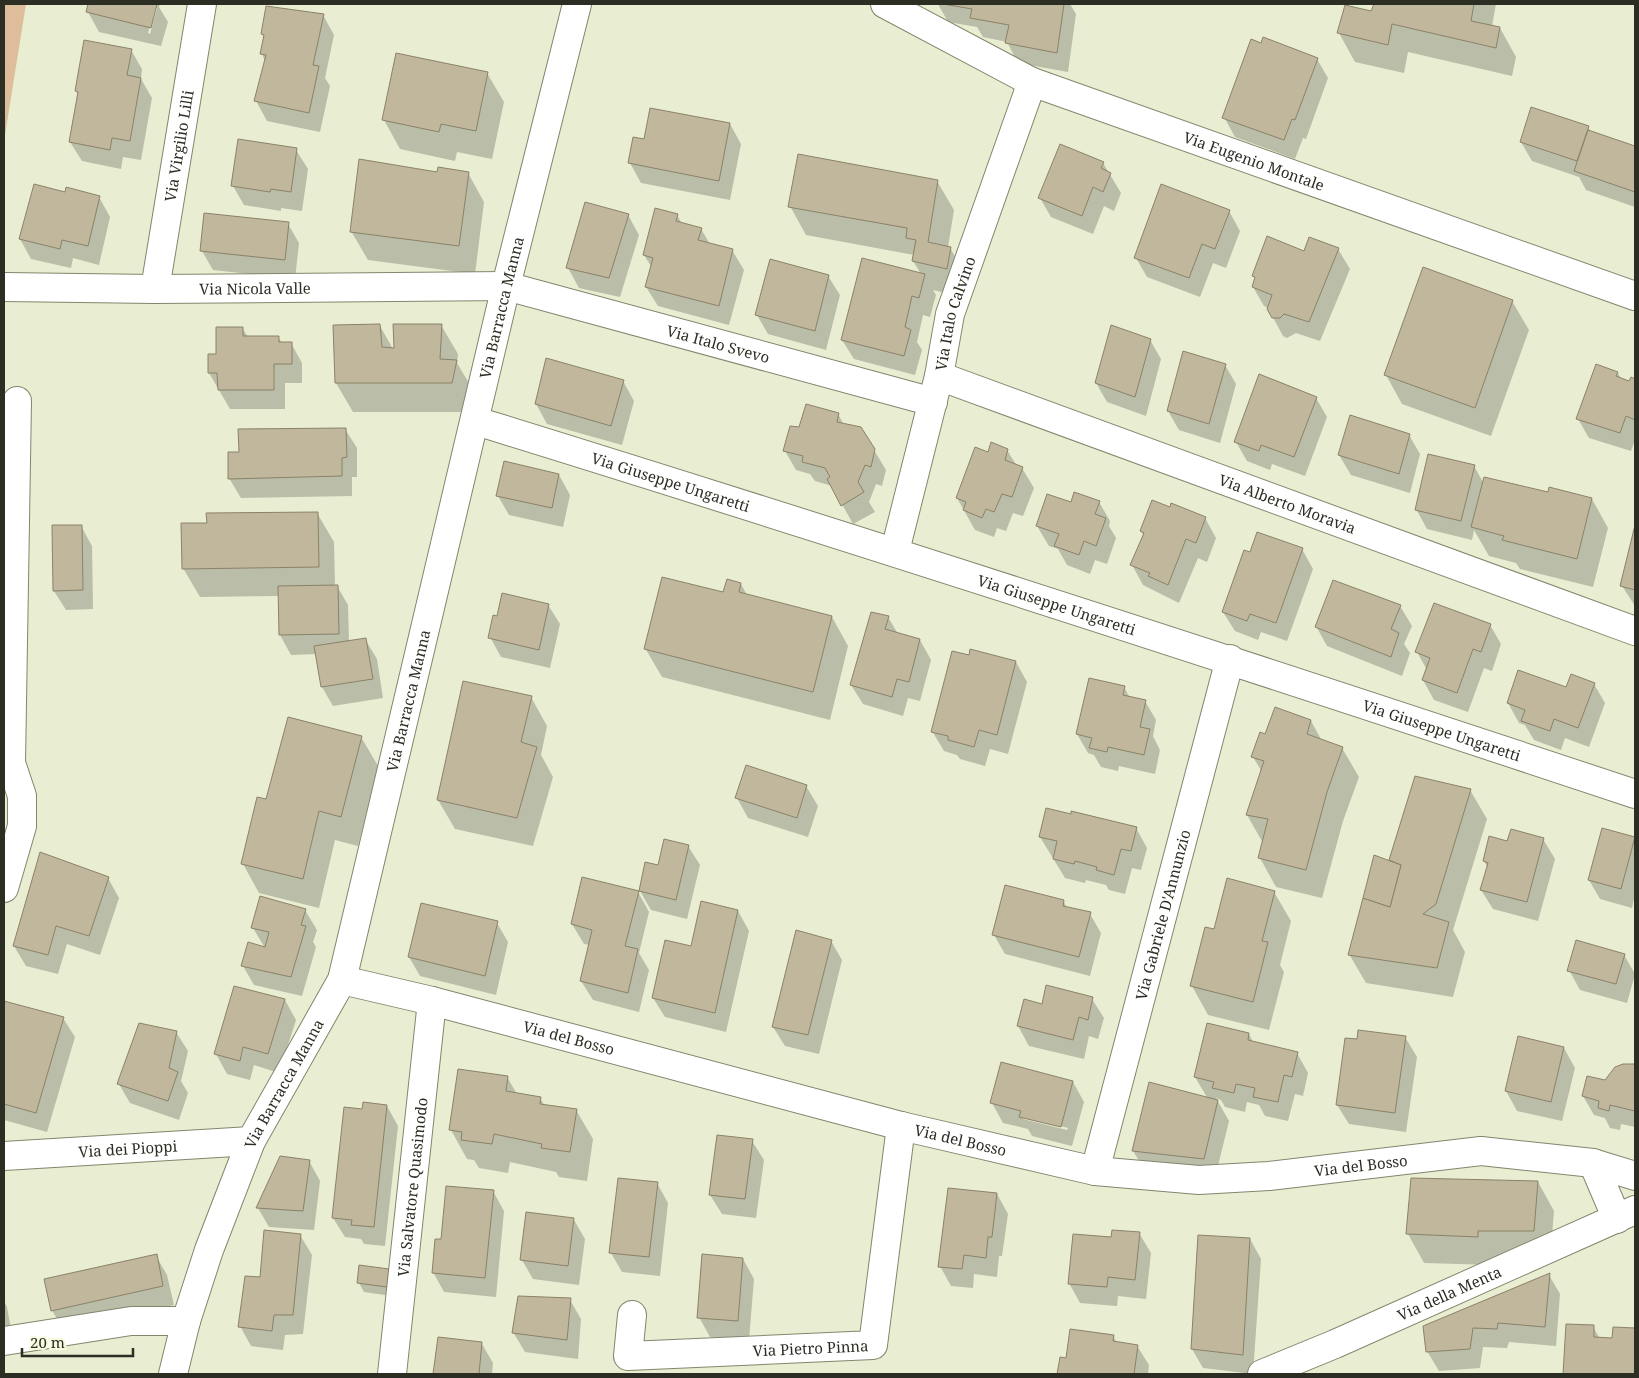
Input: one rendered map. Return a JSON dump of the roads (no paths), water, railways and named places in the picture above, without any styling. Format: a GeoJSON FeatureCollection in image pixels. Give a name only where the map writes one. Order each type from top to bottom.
{"type":"FeatureCollection","features":[{"type":"Feature","properties":{"kind":"street","name":"Via Virgilio Lilli"},"geometry":{"type":"LineString","coordinates":[[155,289],[202,4]]}},
{"type":"Feature","properties":{"kind":"street","name":"Via Barracca Manna"},"geometry":{"type":"LineString","coordinates":[[173,1374],[186,1321],[210,1250],[251,1141],[342,980],[476,420],[506,286],[577,4]]}},
{"type":"Feature","properties":{"kind":"street","name":"Via Eugenio Montale"},"geometry":{"type":"LineString","coordinates":[[885,4],[1032,82],[1635,296]]}},
{"type":"Feature","properties":{"kind":"street","name":"Via Italo Calvino"},"geometry":{"type":"LineString","coordinates":[[895,551],[933,402],[950,314],[1032,82]]}},
{"type":"Feature","properties":{"kind":"street","name":"Via Nicola Valle"},"geometry":{"type":"LineString","coordinates":[[4,286],[155,289],[506,286]]}},
{"type":"Feature","properties":{"kind":"street","name":"Via Italo Svevo"},"geometry":{"type":"LineString","coordinates":[[506,286],[933,402]]}},
{"type":"Feature","properties":{"kind":"street","name":"Via Alberto Moravia"},"geometry":{"type":"LineString","coordinates":[[939,376],[1635,631]]}},
{"type":"Feature","properties":{"kind":"street"},"geometry":{"type":"LineString","coordinates":[[4,888],[22,826],[22,796],[7,764],[17,401]]}},
{"type":"Feature","properties":{"kind":"street","name":"Via Giuseppe Ungaretti"},"geometry":{"type":"LineString","coordinates":[[476,420],[895,551],[1230,659],[1635,794]]}},
{"type":"Feature","properties":{"kind":"street","name":"Via Gabriele D'Annunzio"},"geometry":{"type":"LineString","coordinates":[[1095,1171],[1230,659]]}},
{"type":"Feature","properties":{"kind":"street","name":"Via del Bosso"},"geometry":{"type":"LineString","coordinates":[[342,980],[432,1001],[901,1126],[1095,1171],[1199,1180],[1270,1176],[1481,1151],[1593,1163],[1635,1176]]}},
{"type":"Feature","properties":{"kind":"street","name":"Via Salvatore Quasimodo"},"geometry":{"type":"LineString","coordinates":[[392,1374],[432,1001]]}},
{"type":"Feature","properties":{"kind":"street","name":"Via Pietro Pinna"},"geometry":{"type":"LineString","coordinates":[[632,1314],[628,1356],[873,1345],[901,1126]]}},
{"type":"Feature","properties":{"kind":"street","name":"Via dei Pioppi"},"geometry":{"type":"LineString","coordinates":[[4,1156],[251,1141]]}},
{"type":"Feature","properties":{"kind":"street"},"geometry":{"type":"LineString","coordinates":[[1593,1163],[1626,1214]]}},
{"type":"Feature","properties":{"kind":"street","name":"Via della Menta"},"geometry":{"type":"LineString","coordinates":[[1262,1374],[1335,1344],[1626,1214]]}},
{"type":"Feature","properties":{"kind":"street"},"geometry":{"type":"LineString","coordinates":[[4,1341],[130,1321],[186,1321]]}}]}
